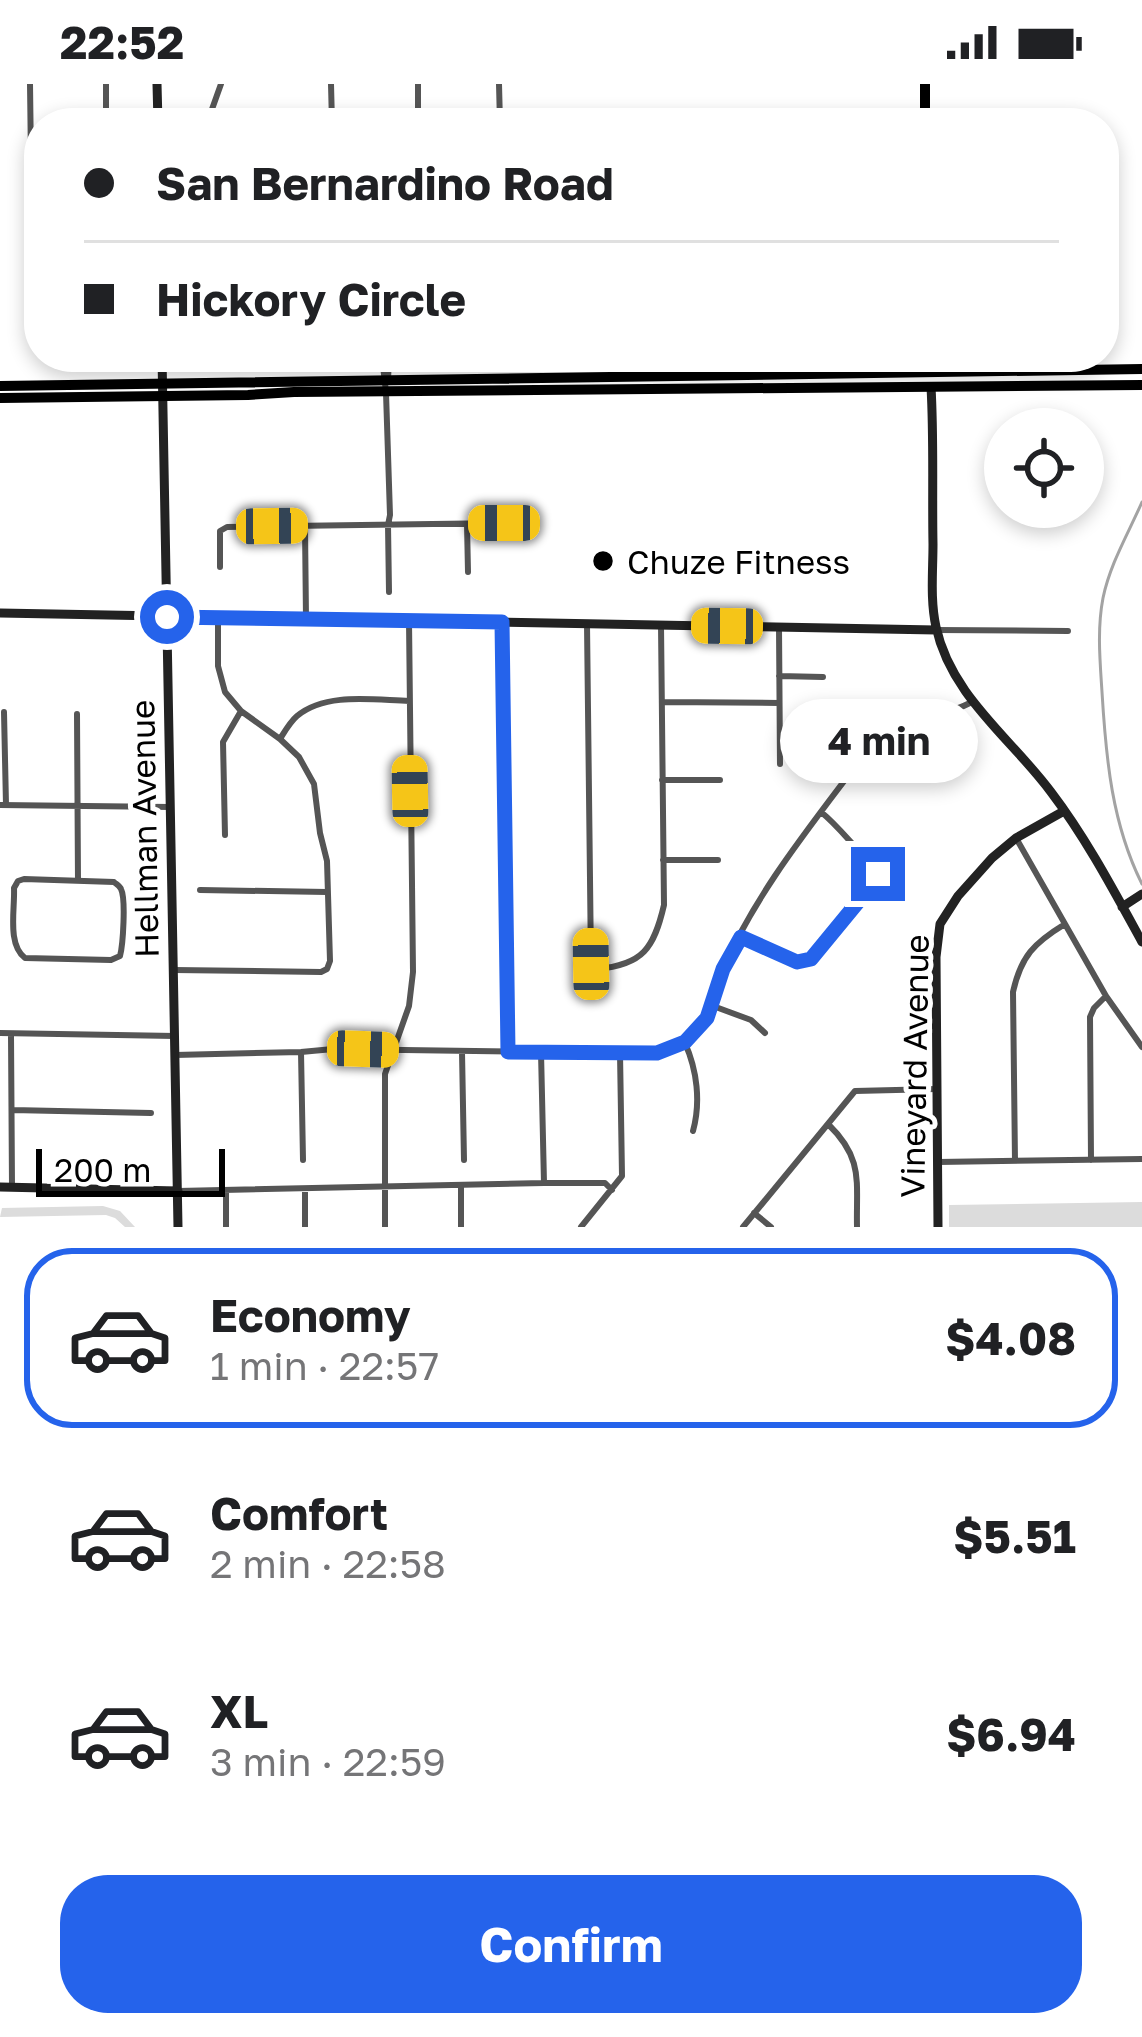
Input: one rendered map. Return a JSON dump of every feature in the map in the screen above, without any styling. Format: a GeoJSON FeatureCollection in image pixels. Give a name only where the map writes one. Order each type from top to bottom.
{"type":"FeatureCollection","features":[{"type":"Feature","properties":{"kind":"main road"},"geometry":{"type":"LineString","coordinates":[[0,386],[163,388],[888,372]]}},
{"type":"Feature","properties":{"kind":"main road"},"geometry":{"type":"LineString","coordinates":[[930,372],[931,387]]}},
{"type":"Feature","properties":{"kind":"main road"},"geometry":{"type":"LineString","coordinates":[[386,384],[1142,385]]}},
{"type":"Feature","properties":{"kind":"main road"},"geometry":{"type":"LineString","coordinates":[[0,398],[163,388]]}},
{"type":"Feature","properties":{"kind":"street","name":"Hellman Avenue"},"geometry":{"type":"LineString","coordinates":[[162,372],[178,1227]]}},
{"type":"Feature","properties":{"kind":"street"},"geometry":{"type":"LineString","coordinates":[[386,372],[389,592]]}},
{"type":"Feature","properties":{"kind":"street"},"geometry":{"type":"LineString","coordinates":[[931,387],[932,578],[937,629],[954,675],[1064,811],[1142,942]]}},
{"type":"Feature","properties":{"kind":"street"},"geometry":{"type":"LineString","coordinates":[[220,567],[220,531],[227,527],[504,523]]}},
{"type":"Feature","properties":{"kind":"street"},"geometry":{"type":"LineString","coordinates":[[467,524],[468,572]]}},
{"type":"Feature","properties":{"kind":"street"},"geometry":{"type":"LineString","coordinates":[[305,526],[306,619]]}},
{"type":"Feature","properties":{"kind":"street"},"geometry":{"type":"LineString","coordinates":[[0,613],[1068,631]]}},
{"type":"Feature","properties":{"kind":"street"},"geometry":{"type":"LineString","coordinates":[[174,970],[321,972],[330,962],[327,861],[314,784],[299,757],[241,711],[225,692],[220,680],[218,617]]}},
{"type":"Feature","properties":{"kind":"street"},"geometry":{"type":"LineString","coordinates":[[385,1227],[383,1091],[409,1006],[413,972],[410,621]]}},
{"type":"Feature","properties":{"kind":"street"},"geometry":{"type":"LineString","coordinates":[[502,622],[508,1052]]}},
{"type":"Feature","properties":{"kind":"street"},"geometry":{"type":"LineString","coordinates":[[587,624],[591,964],[597,969],[626,965],[641,957],[653,941],[664,905],[661,625]]}},
{"type":"Feature","properties":{"kind":"street"},"geometry":{"type":"LineString","coordinates":[[779,627],[780,764]]}},
{"type":"Feature","properties":{"kind":"street"},"geometry":{"type":"LineString","coordinates":[[778,676],[823,677]]}},
{"type":"Feature","properties":{"kind":"street"},"geometry":{"type":"LineString","coordinates":[[280,739],[294,718],[318,703],[409,701]]}},
{"type":"Feature","properties":{"kind":"street"},"geometry":{"type":"LineString","coordinates":[[662,702],[779,703]]}},
{"type":"Feature","properties":{"kind":"street"},"geometry":{"type":"LineString","coordinates":[[175,1055],[333,1048],[657,1053],[685,1042],[713,1006],[723,969],[774,874],[866,752],[901,724],[947,714],[972,702]]}},
{"type":"Feature","properties":{"kind":"street"},"geometry":{"type":"LineString","coordinates":[[225,835],[223,742],[241,711]]}},
{"type":"Feature","properties":{"kind":"street"},"geometry":{"type":"LineString","coordinates":[[4,712],[3,805],[172,807]]}},
{"type":"Feature","properties":{"kind":"street"},"geometry":{"type":"LineString","coordinates":[[77,714],[78,881]]}},
{"type":"Feature","properties":{"kind":"street"},"geometry":{"type":"LineString","coordinates":[[866,752],[901,778]]}},
{"type":"Feature","properties":{"kind":"street"},"geometry":{"type":"LineString","coordinates":[[662,780],[720,780]]}},
{"type":"Feature","properties":{"kind":"street","name":"Vineyard Avenue"},"geometry":{"type":"LineString","coordinates":[[938,1227],[936,956],[940,925],[992,858],[1016,838],[1064,811]]}},
{"type":"Feature","properties":{"kind":"street"},"geometry":{"type":"LineString","coordinates":[[741,937],[804,962],[876,880],[876,867],[821,812]]}},
{"type":"Feature","properties":{"kind":"street"},"geometry":{"type":"LineString","coordinates":[[1016,838],[1106,996],[1142,1048]]}},
{"type":"Feature","properties":{"kind":"street"},"geometry":{"type":"LineString","coordinates":[[663,860],[718,860]]}},
{"type":"Feature","properties":{"kind":"street"},"geometry":{"type":"LineString","coordinates":[[18,881],[78,881],[114,881],[120,886],[124,896],[120,956],[111,960],[19,955],[14,946],[18,881]]}},
{"type":"Feature","properties":{"kind":"street"},"geometry":{"type":"LineString","coordinates":[[200,890],[327,892]]}},
{"type":"Feature","properties":{"kind":"street"},"geometry":{"type":"LineString","coordinates":[[1122,907],[1138,896]]}},
{"type":"Feature","properties":{"kind":"street"},"geometry":{"type":"LineString","coordinates":[[1016,1161],[1013,992],[1018,969],[1030,951],[1065,924]]}},
{"type":"Feature","properties":{"kind":"street"},"geometry":{"type":"LineString","coordinates":[[1091,1160],[1090,1017],[1106,996]]}},
{"type":"Feature","properties":{"kind":"street"},"geometry":{"type":"LineString","coordinates":[[713,1006],[751,1020],[765,1034]]}},
{"type":"Feature","properties":{"kind":"street"},"geometry":{"type":"LineString","coordinates":[[0,1034],[175,1036]]}},
{"type":"Feature","properties":{"kind":"street"},"geometry":{"type":"LineString","coordinates":[[11,1034],[6,1187],[178,1191],[605,1183],[612,1190]]}},
{"type":"Feature","properties":{"kind":"street"},"geometry":{"type":"LineString","coordinates":[[685,1042],[695,1066],[693,1132]]}},
{"type":"Feature","properties":{"kind":"street"},"geometry":{"type":"LineString","coordinates":[[301,1052],[303,1160]]}},
{"type":"Feature","properties":{"kind":"street"},"geometry":{"type":"LineString","coordinates":[[462,1052],[464,1160]]}},
{"type":"Feature","properties":{"kind":"street"},"geometry":{"type":"LineString","coordinates":[[541,1052],[544,1184]]}},
{"type":"Feature","properties":{"kind":"street"},"geometry":{"type":"LineString","coordinates":[[580,1227],[622,1176],[620,1053]]}},
{"type":"Feature","properties":{"kind":"street"},"geometry":{"type":"LineString","coordinates":[[743,1227],[855,1091],[937,1089]]}},
{"type":"Feature","properties":{"kind":"street"},"geometry":{"type":"LineString","coordinates":[[12,1110],[151,1113]]}},
{"type":"Feature","properties":{"kind":"street"},"geometry":{"type":"LineString","coordinates":[[828,1124],[852,1152],[857,1227]]}},
{"type":"Feature","properties":{"kind":"street"},"geometry":{"type":"LineString","coordinates":[[938,1162],[1142,1159]]}},
{"type":"Feature","properties":{"kind":"street"},"geometry":{"type":"LineString","coordinates":[[460,1185],[461,1227]]}},
{"type":"Feature","properties":{"kind":"street"},"geometry":{"type":"LineString","coordinates":[[305,1189],[305,1227]]}},
{"type":"Feature","properties":{"kind":"street"},"geometry":{"type":"LineString","coordinates":[[226,1190],[226,1227]]}},
{"type":"Feature","properties":{"kind":"street"},"geometry":{"type":"LineString","coordinates":[[754,1213],[771,1227]]}},
{"type":"Feature","properties":{"kind":"shaded area"},"geometry":{"type":"Polygon","coordinates":[[[1142,1202],[1142,1227],[949,1227],[949,1205],[1142,1202]]]}},
{"type":"Feature","properties":{"kind":"shaded area"},"geometry":{"type":"Polygon","coordinates":[[[103,1206],[120,1211],[135,1227],[125,1227],[106,1215],[0,1217],[2,1208],[103,1206]]]}},
{"type":"Feature","properties":{"kind":"waterway"},"geometry":{"type":"LineString","coordinates":[[1142,502],[1106,585],[1100,645],[1112,791],[1142,884]]}},
{"type":"Feature","properties":{"kind":"place","name":"Chuze Fitness"},"geometry":{"type":"Point","coordinates":[603,561]}},
{"type":"Feature","properties":{"kind":"route"},"geometry":{"type":"LineString","coordinates":[[167,617],[502,622],[508,1052],[669,1050],[685,1042],[707,1018],[723,969],[741,937],[797,962],[811,959],[878,874]]}}]}
